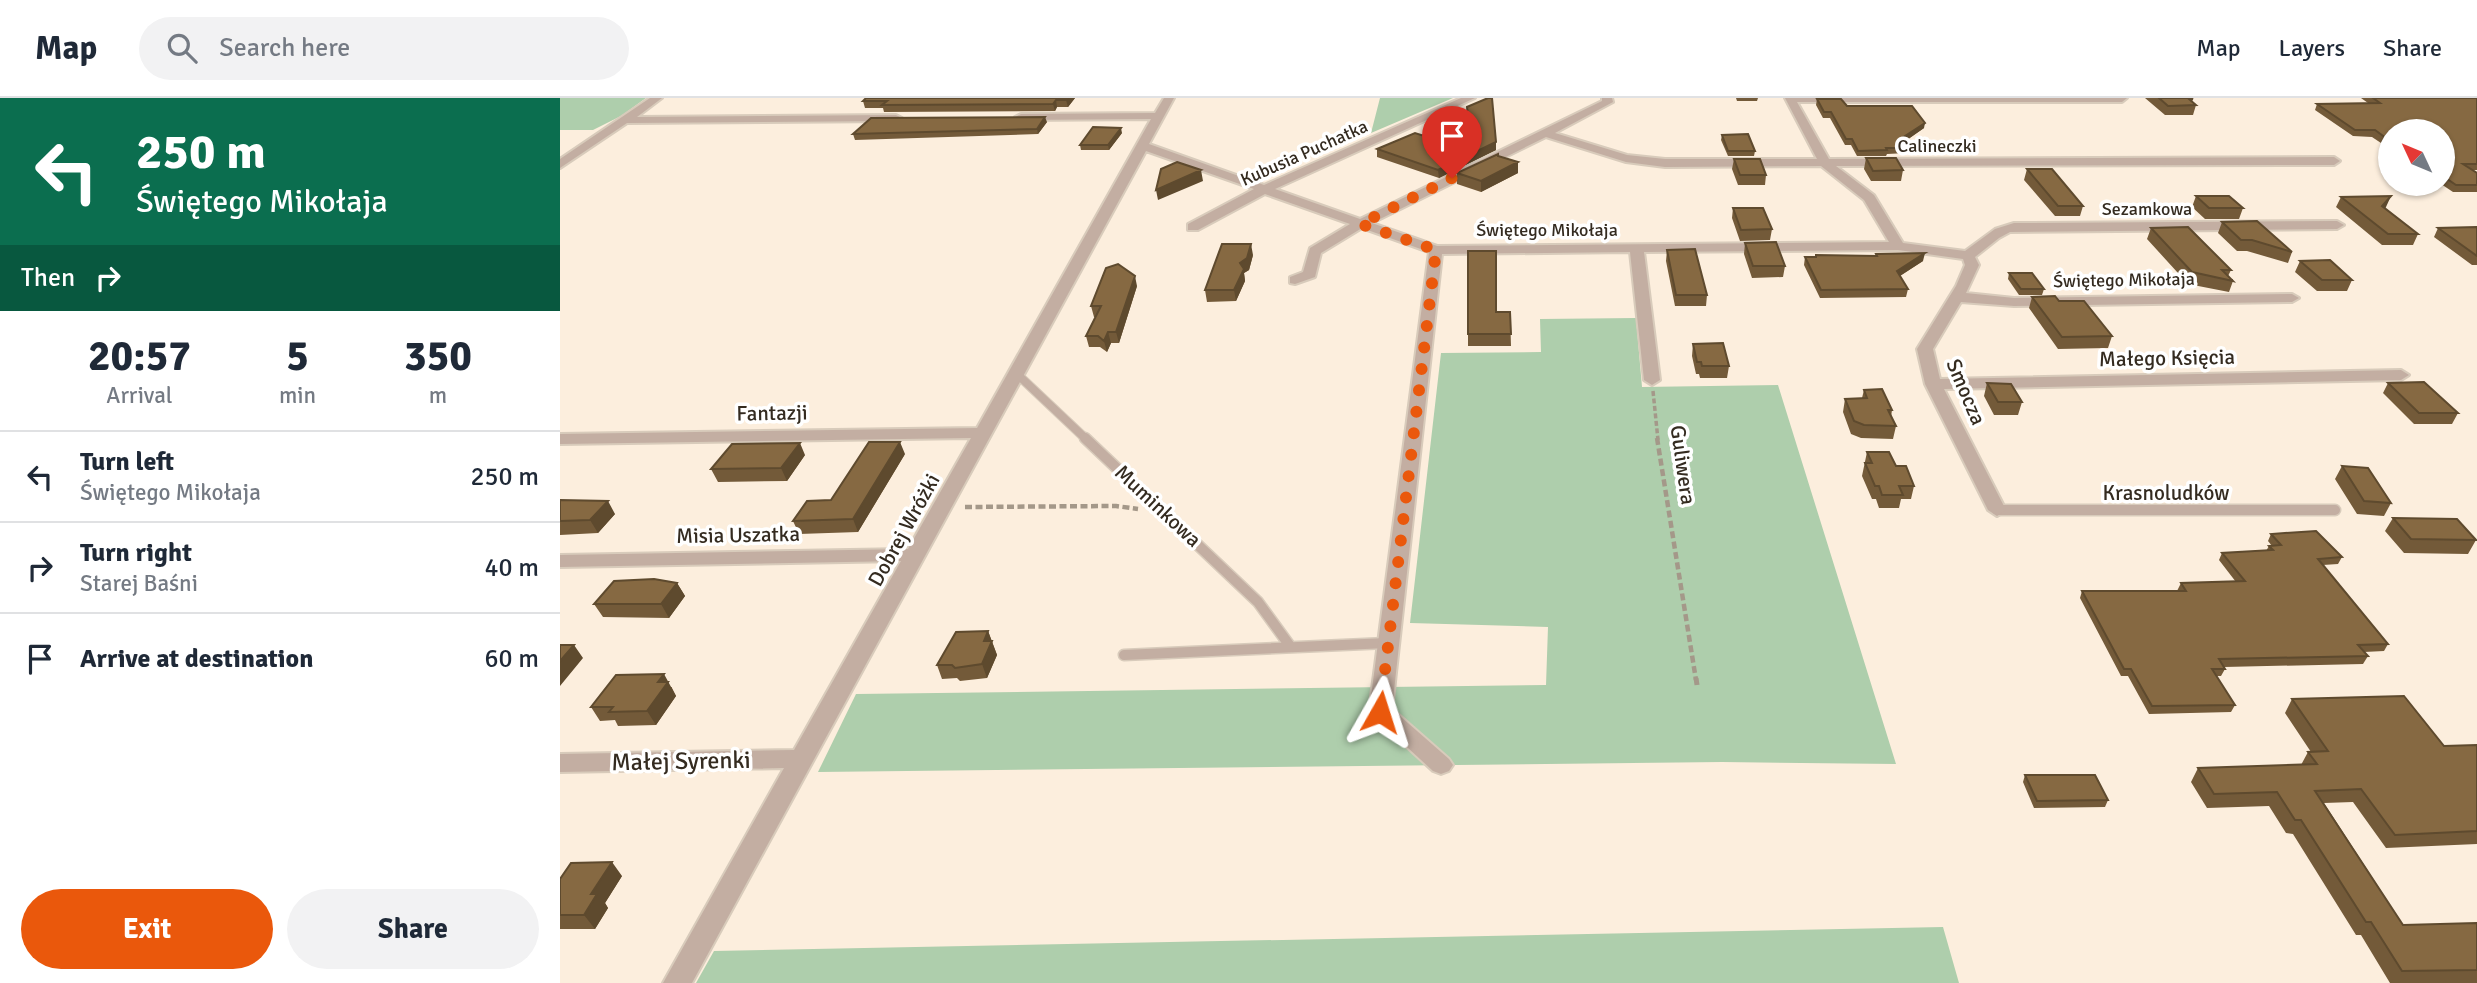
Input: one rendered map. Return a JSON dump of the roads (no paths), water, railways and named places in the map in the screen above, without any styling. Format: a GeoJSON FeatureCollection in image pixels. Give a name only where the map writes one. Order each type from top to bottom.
{"type":"FeatureCollection","features":[{"type":"Feature","properties":{"kind":"street"},"geometry":{"type":"LineString","coordinates":[[560,164],[657,98]]}},
{"type":"Feature","properties":{"kind":"street","name":"Dobrej Wróżki"},"geometry":{"type":"LineString","coordinates":[[677,983],[1169,98]]}},
{"type":"Feature","properties":{"kind":"street","name":"Kubusia Puchatka"},"geometry":{"type":"LineString","coordinates":[[1193,227],[1262,190],[1470,98]]}},
{"type":"Feature","properties":{"kind":"street"},"geometry":{"type":"LineString","coordinates":[[1295,280],[1310,274],[1315,251],[1360,224],[1608,102],[1607,98]]}},
{"type":"Feature","properties":{"kind":"street"},"geometry":{"type":"LineString","coordinates":[[1898,246],[1869,198],[1826,164],[1805,131],[1790,98],[2122,99]]}},
{"type":"Feature","properties":{"kind":"street"},"geometry":{"type":"LineString","coordinates":[[1008,117],[1160,116]]}},
{"type":"Feature","properties":{"kind":"street"},"geometry":{"type":"LineString","coordinates":[[624,120],[912,118]]}},
{"type":"Feature","properties":{"kind":"street","name":"Calineczki"},"geometry":{"type":"LineString","coordinates":[[1544,134],[1626,158],[1653,162],[1826,164],[2334,161]]}},
{"type":"Feature","properties":{"kind":"street","name":"Świętego Mikołaja"},"geometry":{"type":"LineString","coordinates":[[1143,146],[1436,250],[1898,246],[1968,256]]}},
{"type":"Feature","properties":{"kind":"street","name":"Sezamkowa"},"geometry":{"type":"LineString","coordinates":[[1968,256],[1997,230],[2014,227],[2337,225]]}},
{"type":"Feature","properties":{"kind":"street"},"geometry":{"type":"LineString","coordinates":[[1637,249],[1653,380]]}},
{"type":"Feature","properties":{"kind":"street"},"geometry":{"type":"LineString","coordinates":[[1436,250],[1380,712],[1441,765]]}},
{"type":"Feature","properties":{"kind":"street","name":"Smocza"},"geometry":{"type":"LineString","coordinates":[[1968,256],[1972,265],[1957,297],[1925,349],[1933,384],[1997,510]]}},
{"type":"Feature","properties":{"kind":"street","name":"Świętego Mikołaja"},"geometry":{"type":"LineString","coordinates":[[1957,297],[2014,302],[2292,298]]}},
{"type":"Feature","properties":{"kind":"street","name":"Małego Księcia"},"geometry":{"type":"LineString","coordinates":[[1933,384],[2401,375]]}},
{"type":"Feature","properties":{"kind":"street","name":"Fantazji"},"geometry":{"type":"LineString","coordinates":[[560,439],[984,433]]}},
{"type":"Feature","properties":{"kind":"street","name":"Misia Uszatka"},"geometry":{"type":"LineString","coordinates":[[560,561],[916,555]]}},
{"type":"Feature","properties":{"kind":"street","name":"Małej Syrenki"},"geometry":{"type":"LineString","coordinates":[[560,763],[801,759]]}},
{"type":"Feature","properties":{"kind":"lane","name":"Muminkowa"},"geometry":{"type":"LineString","coordinates":[[1017,374],[1258,602],[1290,646]]}},
{"type":"Feature","properties":{"kind":"lane","name":"Krasnoludków"},"geometry":{"type":"LineString","coordinates":[[1997,510],[2335,510]]}},
{"type":"Feature","properties":{"kind":"lane"},"geometry":{"type":"LineString","coordinates":[[1124,655],[1387,643]]}}]}
